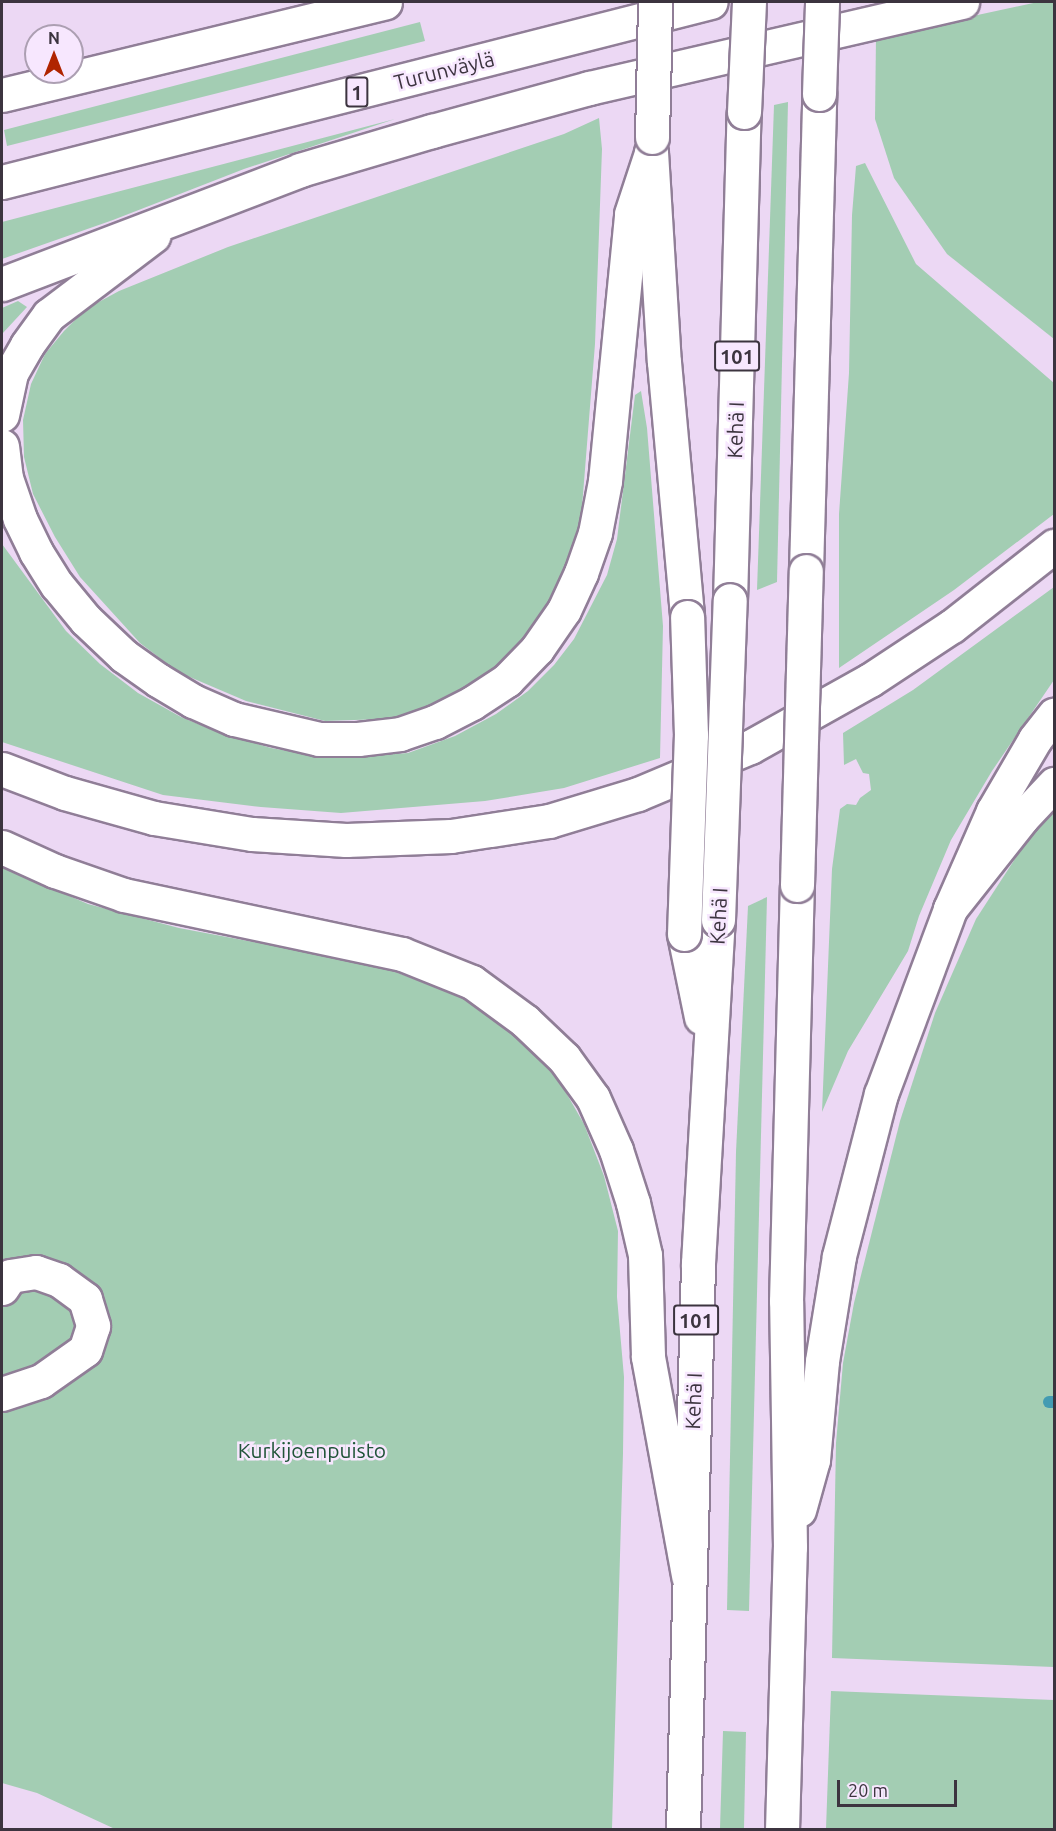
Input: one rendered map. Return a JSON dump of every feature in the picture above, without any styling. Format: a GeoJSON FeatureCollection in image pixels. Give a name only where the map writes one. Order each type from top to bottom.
{"type":"FeatureCollection","features":[{"type":"Feature","properties":{"kind":"main road"},"geometry":{"type":"LineString","coordinates":[[2,96],[385,2]]}},
{"type":"Feature","properties":{"kind":"main road"},"geometry":{"type":"LineString","coordinates":[[655,2],[652,145],[664,362],[687,617],[691,735],[684,934],[710,1065]]}},
{"type":"Feature","properties":{"kind":"main road","name":"Turunväylä"},"geometry":{"type":"LineString","coordinates":[[2,182],[711,2]]}},
{"type":"Feature","properties":{"kind":"main road","name":"Kehä I"},"geometry":{"type":"LineString","coordinates":[[683,1830],[698,1263],[718,920],[748,2]]}},
{"type":"Feature","properties":{"kind":"main road"},"geometry":{"type":"LineString","coordinates":[[782,1830],[789,1547],[786,1301],[822,2]]}},
{"type":"Feature","properties":{"kind":"main road"},"geometry":{"type":"LineString","coordinates":[[2,284],[300,170],[432,131],[600,86],[962,2]]}},
{"type":"Feature","properties":{"kind":"main road"},"geometry":{"type":"LineString","coordinates":[[2,446],[6,478],[20,519],[36,552],[57,585],[86,620],[124,656],[158,680],[234,719],[319,739],[358,739],[400,734],[435,722],[472,703],[507,680],[537,649],[564,610],[581,573],[595,533],[605,481],[631,214],[652,145]]}},
{"type":"Feature","properties":{"kind":"main road"},"geometry":{"type":"LineString","coordinates":[[2,415],[11,373],[27,345],[49,315],[175,217]]}},
{"type":"Feature","properties":{"kind":"main road"},"geometry":{"type":"LineString","coordinates":[[2,769],[65,793],[154,818],[252,834],[346,840],[451,836],[549,821],[638,794],[750,747],[870,680],[952,626],[1054,546]]}},
{"type":"Feature","properties":{"kind":"main road"},"geometry":{"type":"LineString","coordinates":[[789,1547],[813,1460],[822,1361],[842,1245],[881,1094],[950,909],[993,811],[1035,739],[1054,715]]}},
{"type":"Feature","properties":{"kind":"main road"},"geometry":{"type":"LineString","coordinates":[[950,909],[1022,818],[1054,784]]}},
{"type":"Feature","properties":{"kind":"main road"},"geometry":{"type":"LineString","coordinates":[[2,847],[55,871],[124,896],[402,954],[472,982],[525,1021],[564,1058],[593,1098],[616,1150],[633,1203],[645,1255],[648,1357],[688,1576]]}},
{"type":"Feature","properties":{"kind":"main road"},"geometry":{"type":"LineString","coordinates":[[2,1288],[10,1276],[36,1272],[59,1280],[85,1299],[93,1326],[85,1350],[41,1381],[2,1394]]}},
{"type":"Feature","properties":{"kind":"green space"},"geometry":{"type":"Polygon","coordinates":[[[1038,2],[1054,2],[1054,339],[947,254],[894,178],[875,119],[876,37],[1038,2]]]}},
{"type":"Feature","properties":{"kind":"green space"},"geometry":{"type":"Polygon","coordinates":[[[420,22],[425,41],[7,146],[4,130],[420,22]]]}},
{"type":"Feature","properties":{"kind":"green space"},"geometry":{"type":"Polygon","coordinates":[[[788,102],[777,582],[757,590],[774,105],[788,102]]]}},
{"type":"Feature","properties":{"kind":"green space"},"geometry":{"type":"Polygon","coordinates":[[[599,118],[602,149],[595,344],[580,532],[561,585],[513,656],[472,690],[413,718],[325,721],[246,701],[178,672],[140,643],[80,577],[55,537],[33,494],[24,457],[23,420],[31,384],[45,354],[64,331],[86,309],[119,291],[228,247],[564,134],[599,118]]]}},
{"type":"Feature","properties":{"kind":"green space"},"geometry":{"type":"Polygon","coordinates":[[[395,119],[244,169],[113,220],[2,259],[2,222],[395,119]]]}},
{"type":"Feature","properties":{"kind":"green space"},"geometry":{"type":"Polygon","coordinates":[[[865,163],[916,264],[1054,383],[1054,514],[954,590],[839,668],[839,514],[849,373],[852,215],[856,166],[865,163]]]}},
{"type":"Feature","properties":{"kind":"green space"},"geometry":{"type":"Polygon","coordinates":[[[18,301],[27,307],[2,334],[2,308],[18,301]]]}},
{"type":"Feature","properties":{"kind":"green space"},"geometry":{"type":"Polygon","coordinates":[[[641,391],[647,428],[663,626],[660,758],[564,788],[485,801],[341,813],[261,807],[163,795],[2,742],[2,544],[66,631],[100,664],[138,693],[181,717],[220,733],[271,748],[321,757],[368,756],[408,753],[455,736],[496,714],[528,691],[554,665],[574,639],[607,575],[617,539],[635,395],[641,391]]]}},
{"type":"Feature","properties":{"kind":"green space"},"geometry":{"type":"Polygon","coordinates":[[[1054,587],[1054,680],[992,771],[951,840],[919,916],[908,951],[848,1051],[822,1112],[832,869],[840,809],[847,804],[856,805],[860,798],[871,790],[869,774],[863,773],[856,759],[844,765],[843,733],[913,690],[1054,587]]]}},
{"type":"Feature","properties":{"kind":"green space"},"geometry":{"type":"Polygon","coordinates":[[[1054,808],[1054,1667],[832,1658],[836,1443],[843,1363],[854,1303],[900,1121],[935,1013],[976,919],[1022,848],[1054,808]]]}},
{"type":"Feature","properties":{"kind":"green space","name":"Kurkijoenpuisto"},"geometry":{"type":"Polygon","coordinates":[[[2,867],[88,904],[179,928],[377,965],[459,996],[517,1033],[557,1077],[584,1124],[604,1176],[618,1231],[617,1297],[624,1377],[612,1829],[115,1829],[37,1793],[2,1783],[2,867]]]}},
{"type":"Feature","properties":{"kind":"green space"},"geometry":{"type":"Polygon","coordinates":[[[767,897],[749,1611],[727,1610],[736,1152],[748,906],[767,897]]]}},
{"type":"Feature","properties":{"kind":"green space"},"geometry":{"type":"Polygon","coordinates":[[[831,1691],[1054,1700],[1054,1829],[826,1829],[831,1691]]]}},
{"type":"Feature","properties":{"kind":"green space"},"geometry":{"type":"Polygon","coordinates":[[[723,1731],[746,1732],[744,1829],[720,1829],[723,1731]]]}},
{"type":"Feature","properties":{"kind":"waterway"},"geometry":{"type":"LineString","coordinates":[[1049,1402],[1054,1402]]}}]}
